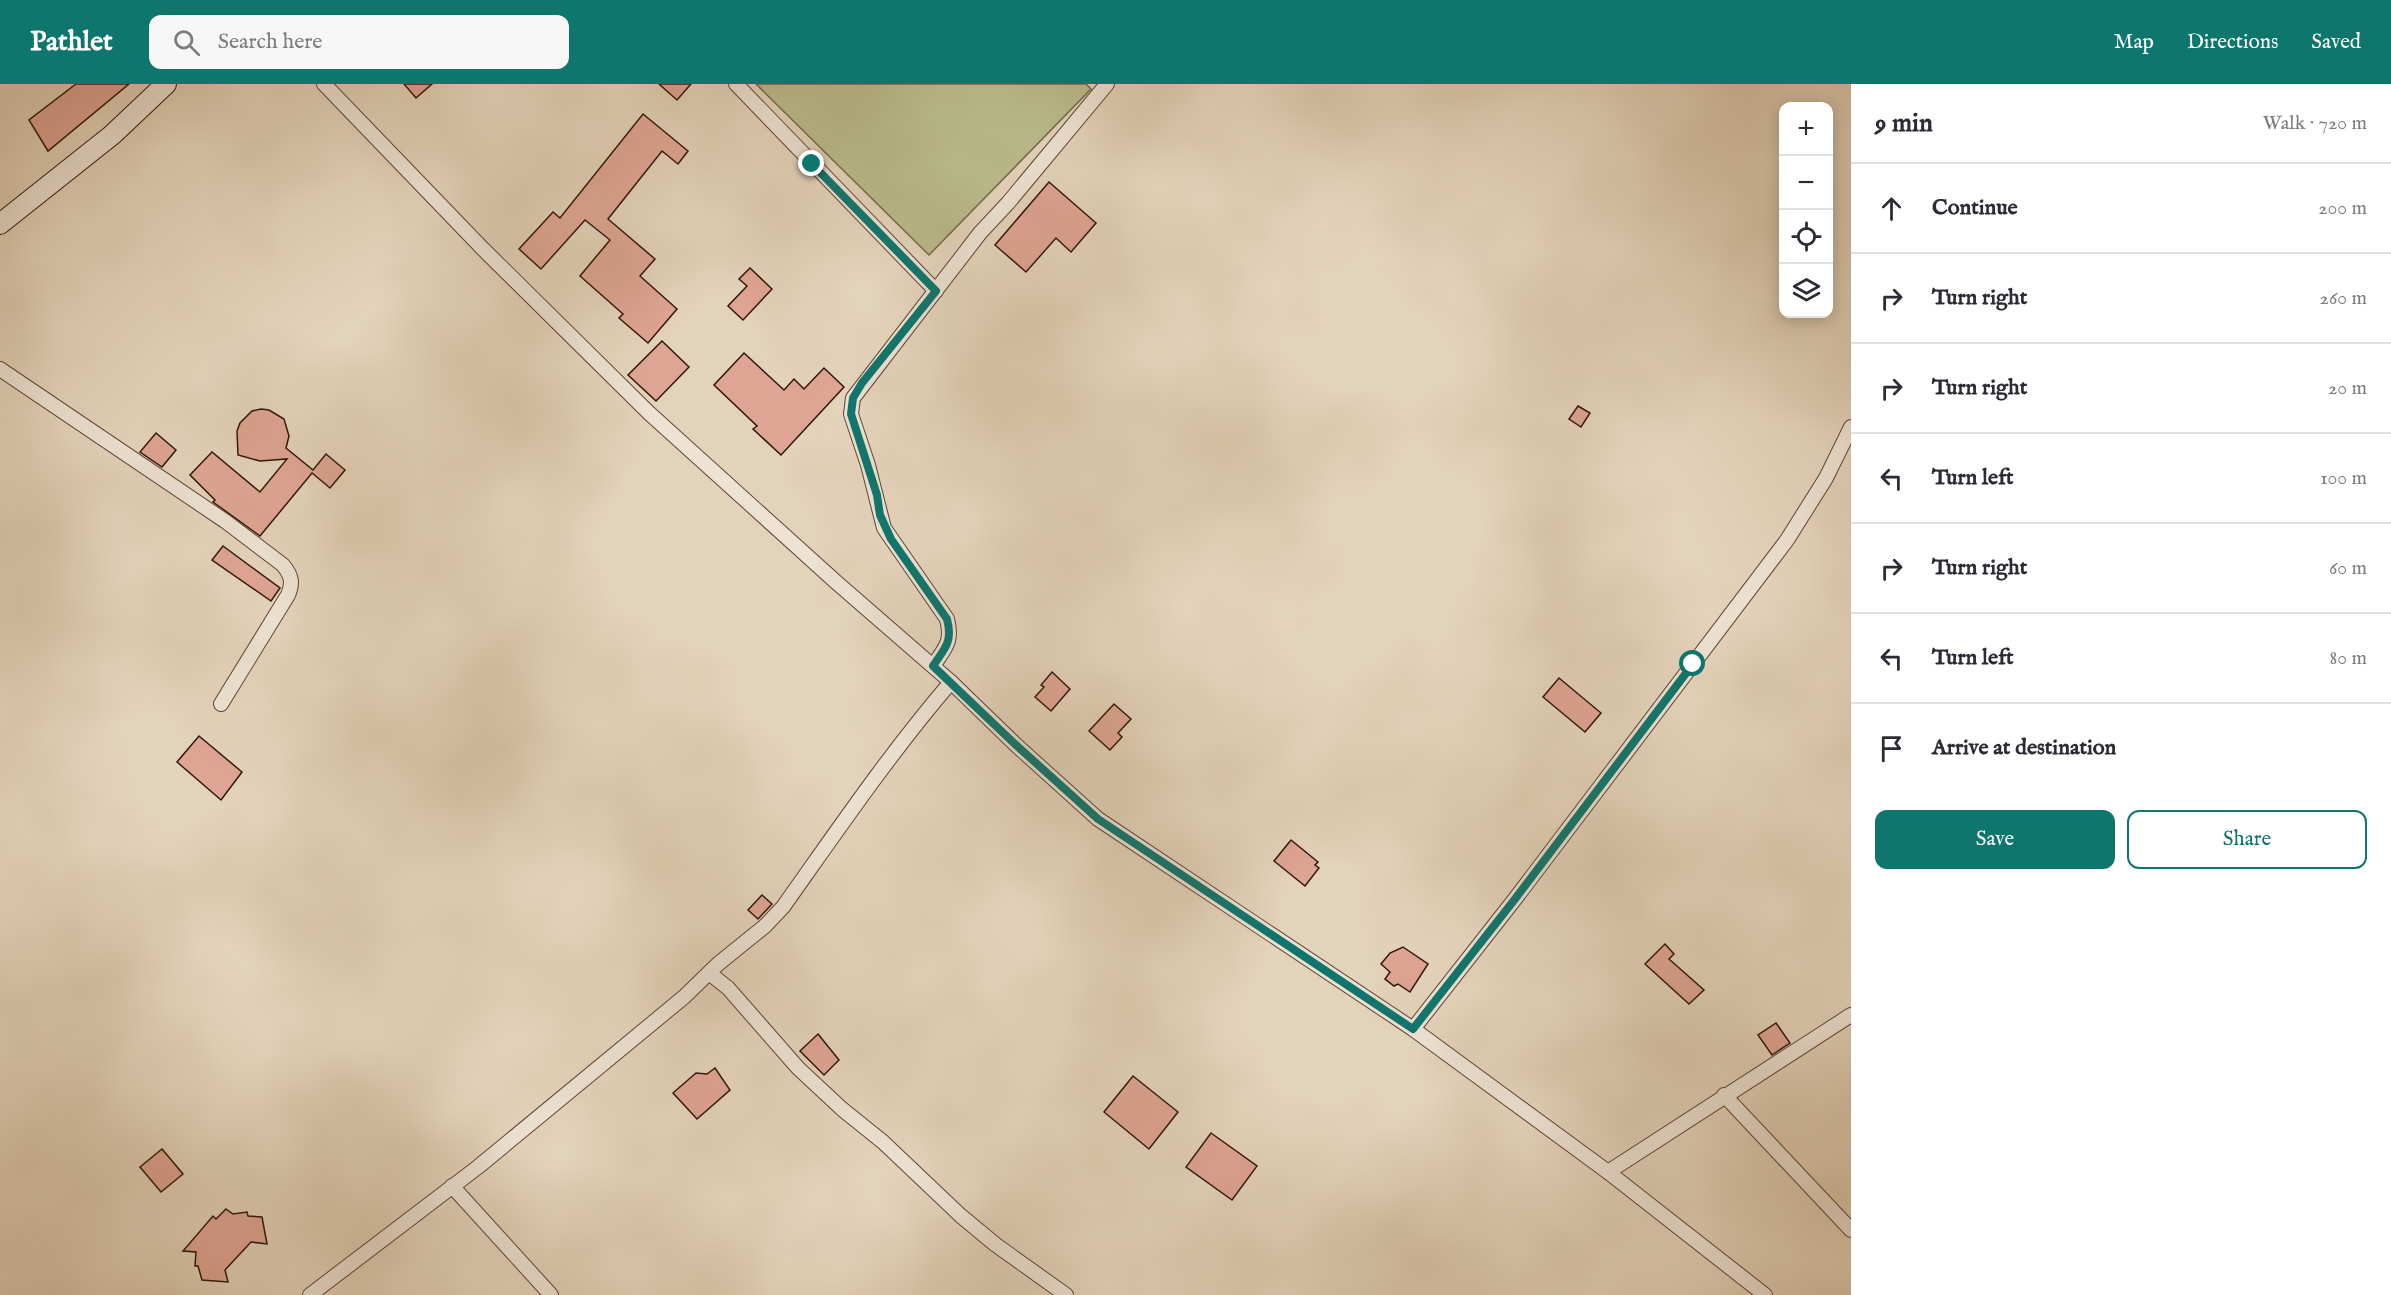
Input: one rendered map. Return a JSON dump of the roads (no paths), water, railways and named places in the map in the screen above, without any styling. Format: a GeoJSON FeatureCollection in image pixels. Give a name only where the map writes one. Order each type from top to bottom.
{"type":"FeatureCollection","features":[{"type":"Feature","properties":{"kind":"street"},"geometry":{"type":"LineString","coordinates":[[0,224],[112,135],[166,84]]}},
{"type":"Feature","properties":{"kind":"street"},"geometry":{"type":"LineString","coordinates":[[324,84],[483,249],[649,413],[836,582],[951,682],[1098,819],[1413,1029],[1608,1172],[1765,1295]]}},
{"type":"Feature","properties":{"kind":"street"},"geometry":{"type":"LineString","coordinates":[[736,84],[936,291]]}},
{"type":"Feature","properties":{"kind":"street"},"geometry":{"type":"LineString","coordinates":[[933,666],[947,645],[951,633],[947,619],[884,528],[868,465],[851,414],[853,398],[862,383],[980,233],[1008,203],[1107,84]]}},
{"type":"Feature","properties":{"kind":"street"},"geometry":{"type":"LineString","coordinates":[[0,369],[225,521],[277,560],[290,573],[292,586],[288,595],[221,704]]}},
{"type":"Feature","properties":{"kind":"street"},"geometry":{"type":"LineString","coordinates":[[1413,1029],[1515,899],[1787,540],[1826,478],[1851,427]]}},
{"type":"Feature","properties":{"kind":"street"},"geometry":{"type":"LineString","coordinates":[[310,1295],[452,1186],[684,997],[765,926],[783,907],[892,756],[951,682]]}},
{"type":"Feature","properties":{"kind":"street"},"geometry":{"type":"LineString","coordinates":[[709,973],[728,988],[798,1068],[842,1109],[883,1142],[961,1216],[996,1245],[1066,1295]]}},
{"type":"Feature","properties":{"kind":"street"},"geometry":{"type":"LineString","coordinates":[[1608,1172],[1851,1015]]}},
{"type":"Feature","properties":{"kind":"street"},"geometry":{"type":"LineString","coordinates":[[1724,1095],[1851,1230]]}},
{"type":"Feature","properties":{"kind":"street"},"geometry":{"type":"LineString","coordinates":[[452,1186],[551,1295]]}}]}
